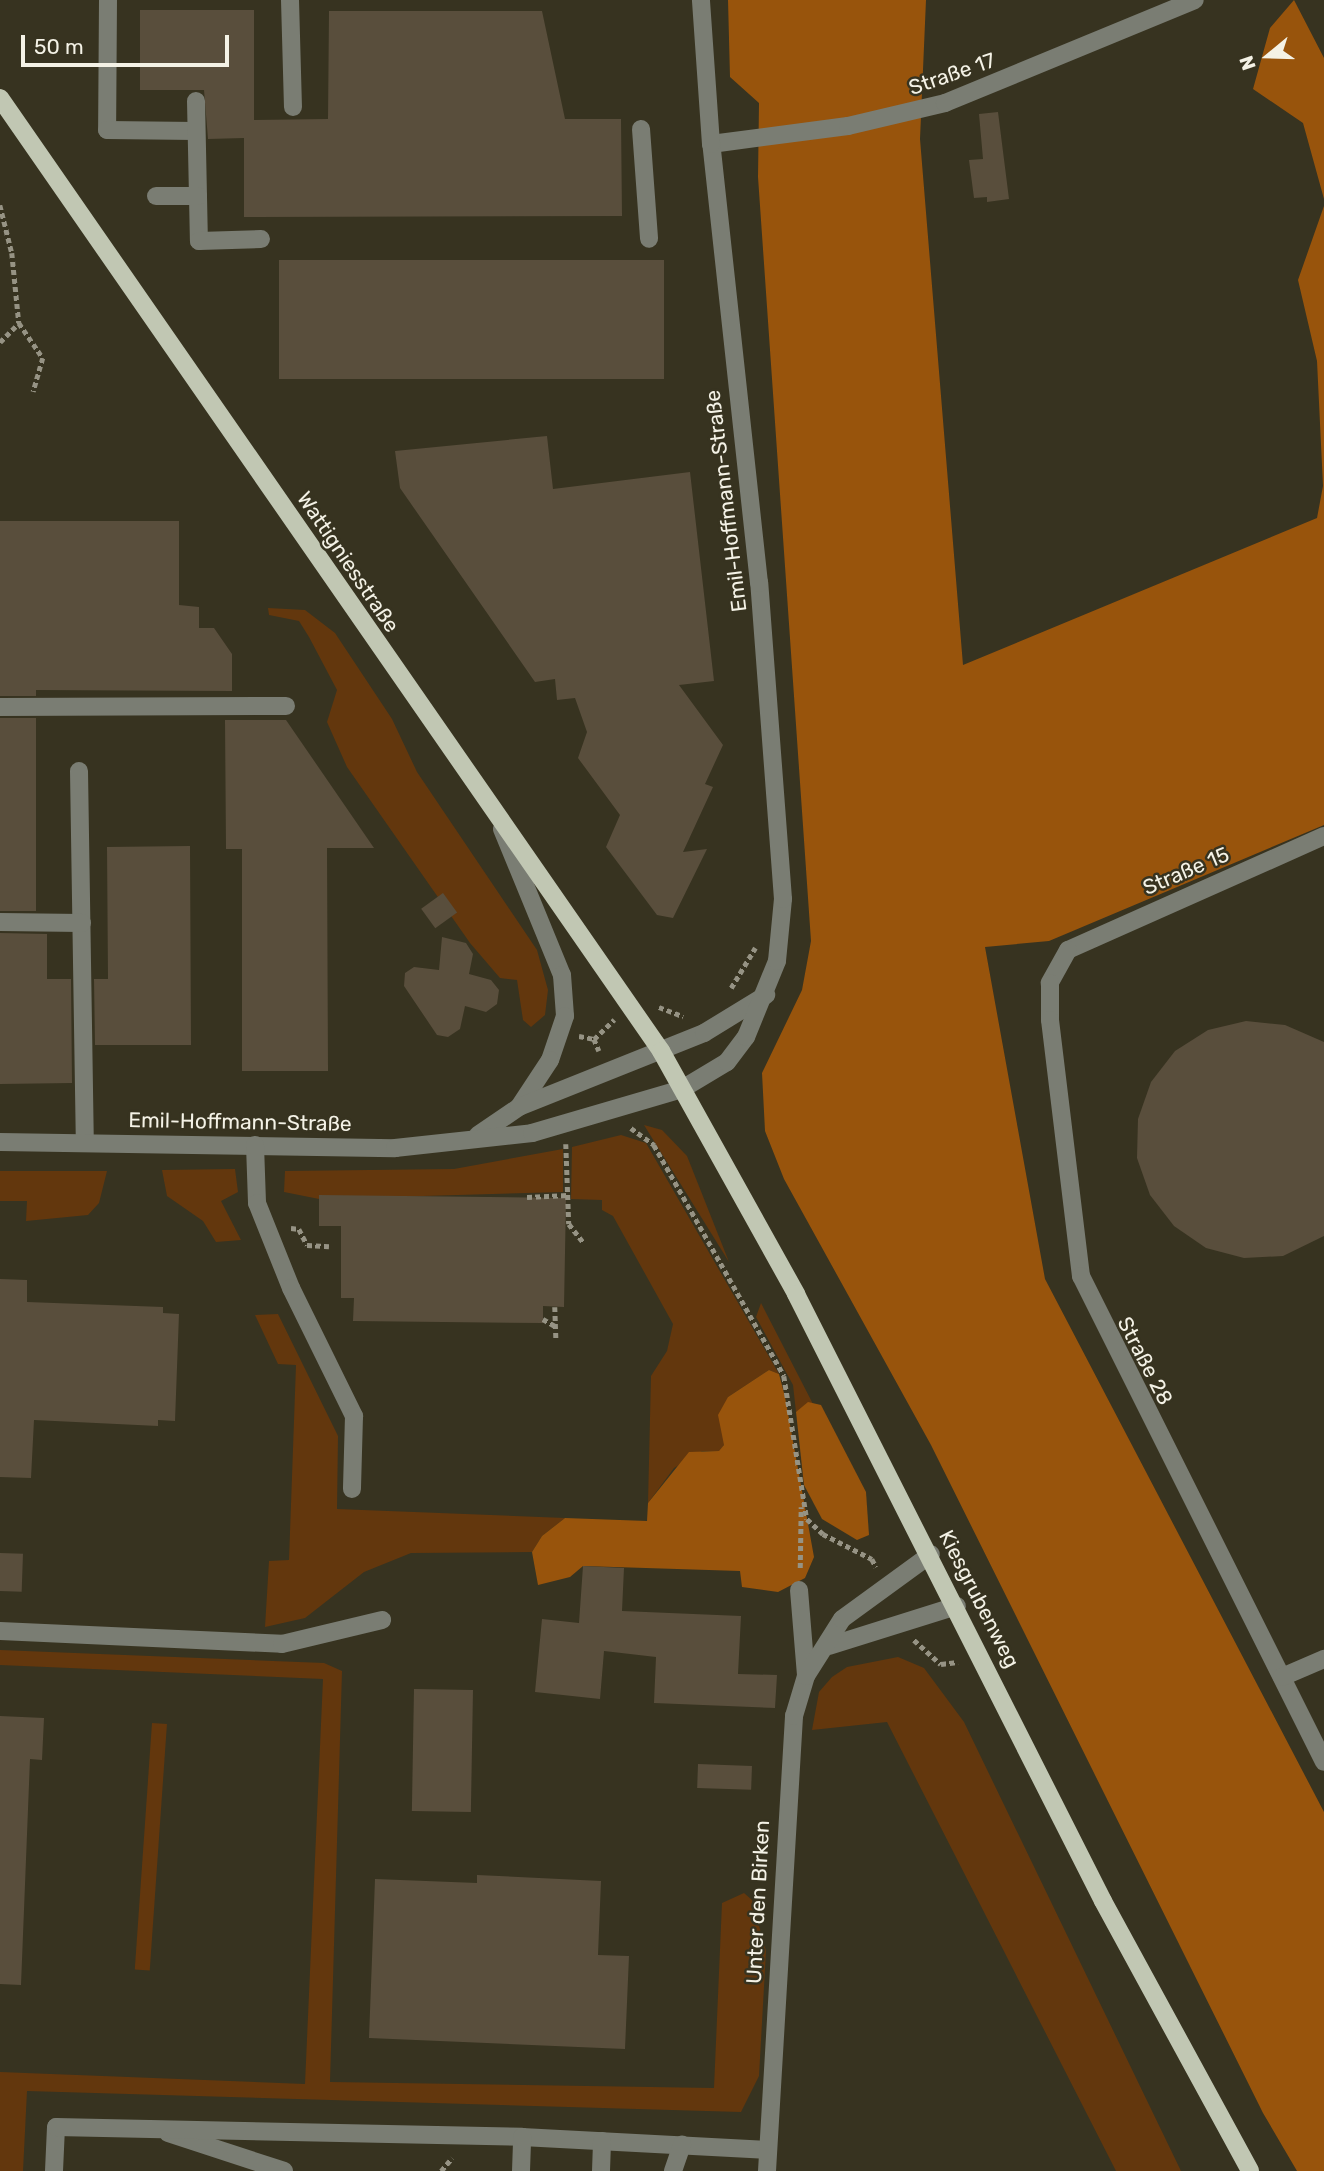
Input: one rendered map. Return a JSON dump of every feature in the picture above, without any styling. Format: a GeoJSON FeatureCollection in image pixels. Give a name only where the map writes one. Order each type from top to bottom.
{"type":"FeatureCollection","features":[{"type":"Feature","properties":{"kind":"main road","name":"Wattigniesstraße"},"geometry":{"type":"LineString","coordinates":[[0,98],[661,1051]]}},
{"type":"Feature","properties":{"kind":"main road","name":"Kiesgrubenweg"},"geometry":{"type":"LineString","coordinates":[[661,1051],[931,1554],[1103,1901],[1250,2171]]}},
{"type":"Feature","properties":{"kind":"street"},"geometry":{"type":"LineString","coordinates":[[108,0],[107,130],[196,131]]}},
{"type":"Feature","properties":{"kind":"street"},"geometry":{"type":"LineString","coordinates":[[290,0],[293,107]]}},
{"type":"Feature","properties":{"kind":"street","name":"Emil-Hoffmann-Straße"},"geometry":{"type":"LineString","coordinates":[[0,1142],[85,1141],[395,1148],[477,1136],[532,1133],[682,1089],[727,1062],[766,995],[777,961],[783,899],[759,583],[711,144],[702,0]]}},
{"type":"Feature","properties":{"kind":"street","name":"Straße 17"},"geometry":{"type":"LineString","coordinates":[[711,144],[848,126],[945,103],[1195,0]]}},
{"type":"Feature","properties":{"kind":"street"},"geometry":{"type":"LineString","coordinates":[[196,101],[199,241],[261,239]]}},
{"type":"Feature","properties":{"kind":"street"},"geometry":{"type":"LineString","coordinates":[[641,129],[649,239]]}},
{"type":"Feature","properties":{"kind":"street"},"geometry":{"type":"LineString","coordinates":[[156,196],[198,196]]}},
{"type":"Feature","properties":{"kind":"street"},"geometry":{"type":"LineString","coordinates":[[0,707],[286,706]]}},
{"type":"Feature","properties":{"kind":"street"},"geometry":{"type":"LineString","coordinates":[[79,771],[85,1141]]}},
{"type":"Feature","properties":{"kind":"street"},"geometry":{"type":"LineString","coordinates":[[493,810],[562,975],[565,1016],[550,1060],[519,1107]]}},
{"type":"Feature","properties":{"kind":"street","name":"Straße 15"},"geometry":{"type":"LineString","coordinates":[[1068,950],[1324,836]]}},
{"type":"Feature","properties":{"kind":"street"},"geometry":{"type":"LineString","coordinates":[[0,922],[82,923]]}},
{"type":"Feature","properties":{"kind":"street","name":"Straße 28"},"geometry":{"type":"LineString","coordinates":[[1068,950],[1050,983],[1050,1020],[1081,1276],[1324,1762]]}},
{"type":"Feature","properties":{"kind":"street","name":"Emil-Hoffmann-Straße"},"geometry":{"type":"LineString","coordinates":[[477,1136],[519,1107],[704,1033],[766,995]]}},
{"type":"Feature","properties":{"kind":"street"},"geometry":{"type":"LineString","coordinates":[[255,1144],[257,1203],[291,1288],[354,1416],[352,1489]]}},
{"type":"Feature","properties":{"kind":"street","name":"Unter den Birken"},"geometry":{"type":"LineString","coordinates":[[767,2171],[794,1716],[806,1676],[829,1646],[842,1619],[931,1554]]}},
{"type":"Feature","properties":{"kind":"street"},"geometry":{"type":"LineString","coordinates":[[799,1590],[806,1676]]}},
{"type":"Feature","properties":{"kind":"street"},"geometry":{"type":"LineString","coordinates":[[829,1646],[957,1606]]}},
{"type":"Feature","properties":{"kind":"street"},"geometry":{"type":"LineString","coordinates":[[0,1631],[282,1644],[382,1620]]}},
{"type":"Feature","properties":{"kind":"street"},"geometry":{"type":"LineString","coordinates":[[1282,1677],[1324,1659]]}},
{"type":"Feature","properties":{"kind":"street"},"geometry":{"type":"LineString","coordinates":[[54,2171],[56,2127],[522,2137],[767,2150]]}},
{"type":"Feature","properties":{"kind":"street"},"geometry":{"type":"LineString","coordinates":[[156,2128],[284,2171]]}},
{"type":"Feature","properties":{"kind":"street"},"geometry":{"type":"LineString","coordinates":[[521,2171],[522,2137]]}},
{"type":"Feature","properties":{"kind":"street"},"geometry":{"type":"LineString","coordinates":[[601,2171],[602,2141]]}},
{"type":"Feature","properties":{"kind":"street"},"geometry":{"type":"LineString","coordinates":[[673,2171],[682,2145]]}},
{"type":"Feature","properties":{"kind":"path"},"geometry":{"type":"LineString","coordinates":[[0,205],[12,253],[19,323],[43,358],[33,392]]}},
{"type":"Feature","properties":{"kind":"path"},"geometry":{"type":"LineString","coordinates":[[0,342],[19,323]]}},
{"type":"Feature","properties":{"kind":"path"},"geometry":{"type":"LineString","coordinates":[[724,996],[759,933]]}},
{"type":"Feature","properties":{"kind":"path"},"geometry":{"type":"LineString","coordinates":[[594,1039],[604,1025],[632,1009],[653,1003],[692,1016]]}},
{"type":"Feature","properties":{"kind":"path"},"geometry":{"type":"LineString","coordinates":[[559,1032],[594,1039]]}},
{"type":"Feature","properties":{"kind":"path"},"geometry":{"type":"LineString","coordinates":[[594,1039],[606,1072]]}},
{"type":"Feature","properties":{"kind":"path"},"geometry":{"type":"LineString","coordinates":[[619,1109],[626,1128],[640,1130],[654,1145],[784,1376],[801,1503],[799,1590]]}},
{"type":"Feature","properties":{"kind":"path"},"geometry":{"type":"LineString","coordinates":[[566,1143],[569,1224],[583,1242]]}},
{"type":"Feature","properties":{"kind":"path"},"geometry":{"type":"LineString","coordinates":[[527,1197],[568,1195]]}},
{"type":"Feature","properties":{"kind":"path"},"geometry":{"type":"LineString","coordinates":[[299,1228],[307,1245],[329,1246]]}},
{"type":"Feature","properties":{"kind":"path"},"geometry":{"type":"LineString","coordinates":[[555,1307],[556,1340]]}},
{"type":"Feature","properties":{"kind":"path"},"geometry":{"type":"LineString","coordinates":[[543,1319],[555,1326]]}},
{"type":"Feature","properties":{"kind":"path"},"geometry":{"type":"LineString","coordinates":[[801,1503],[815,1528],[872,1559],[886,1586]]}},
{"type":"Feature","properties":{"kind":"path"},"geometry":{"type":"LineString","coordinates":[[904,1622],[920,1649],[941,1664],[983,1658]]}},
{"type":"Feature","properties":{"kind":"shaded area"},"geometry":{"type":"Polygon","coordinates":[[[728,0],[926,0],[920,139],[963,665],[1317,518],[1323,486],[1317,361],[1298,280],[1324,206],[1324,825],[1049,941],[985,947],[1045,1279],[1324,1812],[1324,2171],[1297,2171],[1263,2113],[931,1445],[784,1179],[765,1131],[762,1073],[802,990],[811,941],[758,177],[759,103],[730,77],[728,0]]]}},
{"type":"Feature","properties":{"kind":"shaded area"},"geometry":{"type":"Polygon","coordinates":[[[1294,0],[1324,58],[1324,199],[1303,123],[1253,89],[1270,28],[1294,0]]]}},
{"type":"Feature","properties":{"kind":"shaded area"},"geometry":{"type":"Polygon","coordinates":[[[268,608],[305,610],[335,633],[392,719],[417,772],[537,950],[548,990],[545,1015],[531,1027],[523,1020],[517,980],[500,978],[470,943],[347,767],[327,722],[337,690],[299,621],[269,615],[268,608]]]}},
{"type":"Feature","properties":{"kind":"shaded area"},"geometry":{"type":"Polygon","coordinates":[[[644,1125],[662,1130],[687,1156],[729,1262],[644,1125]]]}},
{"type":"Feature","properties":{"kind":"shaded area"},"geometry":{"type":"Polygon","coordinates":[[[621,1135],[646,1143],[779,1374],[769,1370],[728,1397],[724,1445],[720,1451],[702,1451],[674,1468],[648,1503],[651,1376],[667,1351],[673,1324],[613,1216],[602,1210],[602,1200],[571,1199],[572,1147],[621,1135]]]}},
{"type":"Feature","properties":{"kind":"shaded area"},"geometry":{"type":"Polygon","coordinates":[[[563,1149],[563,1192],[319,1199],[284,1192],[285,1171],[454,1169],[563,1149]]]}},
{"type":"Feature","properties":{"kind":"shaded area"},"geometry":{"type":"Polygon","coordinates":[[[235,1169],[238,1192],[221,1201],[241,1240],[216,1242],[203,1221],[167,1196],[162,1170],[235,1169]]]}},
{"type":"Feature","properties":{"kind":"shaded area"},"geometry":{"type":"Polygon","coordinates":[[[0,1171],[107,1171],[99,1203],[88,1215],[26,1221],[27,1201],[0,1201],[0,1171]]]}},
{"type":"Feature","properties":{"kind":"shaded area"},"geometry":{"type":"Polygon","coordinates":[[[761,1303],[813,1404],[796,1412],[793,1385],[756,1317],[761,1303]]]}},
{"type":"Feature","properties":{"kind":"shaded area"},"geometry":{"type":"Polygon","coordinates":[[[278,1314],[338,1436],[337,1509],[565,1518],[542,1536],[532,1552],[411,1553],[364,1572],[305,1618],[265,1627],[269,1561],[289,1560],[296,1365],[278,1364],[255,1315],[278,1314]]]}},
{"type":"Feature","properties":{"kind":"shaded area"},"geometry":{"type":"Polygon","coordinates":[[[769,1370],[779,1374],[785,1397],[814,1557],[805,1578],[778,1592],[742,1587],[740,1571],[583,1566],[570,1577],[538,1585],[532,1552],[542,1536],[565,1518],[647,1521],[648,1503],[689,1452],[719,1451],[724,1445],[718,1415],[728,1397],[769,1370]]]}},
{"type":"Feature","properties":{"kind":"shaded area"},"geometry":{"type":"Polygon","coordinates":[[[808,1402],[821,1405],[866,1492],[869,1535],[857,1540],[822,1519],[804,1485],[796,1412],[808,1402]]]}},
{"type":"Feature","properties":{"kind":"shaded area"},"geometry":{"type":"Polygon","coordinates":[[[0,1650],[324,1663],[342,1671],[330,2082],[714,2088],[722,1903],[744,1893],[752,1900],[766,1951],[759,2076],[741,2112],[27,2091],[23,2171],[0,2171],[0,2072],[305,2084],[323,1679],[0,1665],[0,1650]]]}},
{"type":"Feature","properties":{"kind":"shaded area"},"geometry":{"type":"Polygon","coordinates":[[[898,1657],[924,1668],[964,1722],[1181,2171],[1116,2171],[887,1722],[812,1730],[819,1692],[832,1677],[847,1667],[898,1657]]]}},
{"type":"Feature","properties":{"kind":"shaded area"},"geometry":{"type":"Polygon","coordinates":[[[152,1723],[167,1724],[150,1970],[135,1969],[152,1723]]]}},
{"type":"Feature","properties":{"kind":"building"},"geometry":{"type":"Polygon","coordinates":[[[140,10],[254,10],[254,120],[328,119],[329,11],[542,11],[565,119],[621,119],[622,216],[244,217],[244,138],[208,139],[204,90],[140,90],[140,10]]]}},
{"type":"Feature","properties":{"kind":"building"},"geometry":{"type":"Polygon","coordinates":[[[998,112],[1009,199],[987,202],[987,197],[974,198],[969,160],[983,159],[979,114],[998,112]]]}},
{"type":"Feature","properties":{"kind":"building"},"geometry":{"type":"Polygon","coordinates":[[[279,260],[664,260],[664,379],[279,379],[279,260]]]}},
{"type":"Feature","properties":{"kind":"building"},"geometry":{"type":"Polygon","coordinates":[[[547,436],[553,489],[690,472],[714,681],[679,685],[723,745],[705,784],[713,787],[683,852],[707,849],[673,918],[657,915],[606,847],[620,815],[578,758],[587,732],[575,698],[557,700],[555,679],[535,682],[400,488],[395,451],[547,436]]]}},
{"type":"Feature","properties":{"kind":"building"},"geometry":{"type":"Polygon","coordinates":[[[0,521],[179,521],[179,605],[199,607],[199,628],[214,628],[232,654],[232,691],[36,690],[36,696],[0,696],[0,521]]]}},
{"type":"Feature","properties":{"kind":"building"},"geometry":{"type":"Polygon","coordinates":[[[0,718],[36,718],[36,911],[0,911],[0,718]]]}},
{"type":"Feature","properties":{"kind":"building"},"geometry":{"type":"Polygon","coordinates":[[[225,720],[286,720],[374,848],[327,848],[328,1071],[242,1071],[242,849],[226,849],[225,720]]]}},
{"type":"Feature","properties":{"kind":"building"},"geometry":{"type":"Polygon","coordinates":[[[190,846],[191,1045],[95,1045],[94,979],[108,979],[107,847],[190,846]]]}},
{"type":"Feature","properties":{"kind":"building"},"geometry":{"type":"Polygon","coordinates":[[[443,893],[457,912],[435,928],[421,909],[443,893]]]}},
{"type":"Feature","properties":{"kind":"building"},"geometry":{"type":"Polygon","coordinates":[[[0,933],[47,934],[47,979],[71,979],[72,1083],[0,1084],[0,933]]]}},
{"type":"Feature","properties":{"kind":"building"},"geometry":{"type":"Polygon","coordinates":[[[442,937],[466,943],[473,954],[469,974],[491,980],[499,990],[497,1004],[486,1012],[465,1006],[460,1029],[448,1037],[437,1035],[404,986],[405,973],[414,967],[439,970],[442,937]]]}},
{"type":"Feature","properties":{"kind":"building"},"geometry":{"type":"Polygon","coordinates":[[[1246,1021],[1285,1025],[1324,1042],[1324,1236],[1283,1256],[1244,1258],[1206,1248],[1174,1226],[1150,1195],[1137,1158],[1138,1119],[1151,1082],[1175,1051],[1208,1030],[1246,1021]]]}},
{"type":"Feature","properties":{"kind":"building"},"geometry":{"type":"Polygon","coordinates":[[[319,1195],[566,1198],[564,1307],[543,1306],[543,1323],[353,1321],[354,1298],[341,1298],[341,1226],[319,1226],[319,1195]]]}},
{"type":"Feature","properties":{"kind":"building"},"geometry":{"type":"Polygon","coordinates":[[[0,1279],[27,1280],[27,1302],[163,1307],[163,1313],[179,1314],[175,1421],[158,1420],[158,1426],[34,1420],[31,1478],[0,1477],[0,1279]]]}},
{"type":"Feature","properties":{"kind":"building"},"geometry":{"type":"Polygon","coordinates":[[[0,1553],[23,1554],[22,1592],[0,1591],[0,1553]]]}},
{"type":"Feature","properties":{"kind":"building"},"geometry":{"type":"Polygon","coordinates":[[[583,1566],[624,1568],[622,1611],[741,1616],[738,1674],[777,1675],[775,1708],[654,1703],[656,1657],[604,1651],[600,1699],[535,1692],[542,1619],[579,1623],[583,1566]]]}},
{"type":"Feature","properties":{"kind":"building"},"geometry":{"type":"Polygon","coordinates":[[[414,1689],[473,1690],[471,1812],[412,1811],[414,1689]]]}},
{"type":"Feature","properties":{"kind":"building"},"geometry":{"type":"Polygon","coordinates":[[[0,1716],[44,1718],[42,1760],[30,1759],[21,1985],[0,1984],[0,1716]]]}},
{"type":"Feature","properties":{"kind":"building"},"geometry":{"type":"Polygon","coordinates":[[[698,1764],[752,1766],[751,1790],[697,1788],[698,1764]]]}},
{"type":"Feature","properties":{"kind":"building"},"geometry":{"type":"Polygon","coordinates":[[[477,1875],[601,1881],[598,1955],[629,1956],[625,2049],[369,2038],[375,1879],[477,1883],[477,1875]]]}}]}
